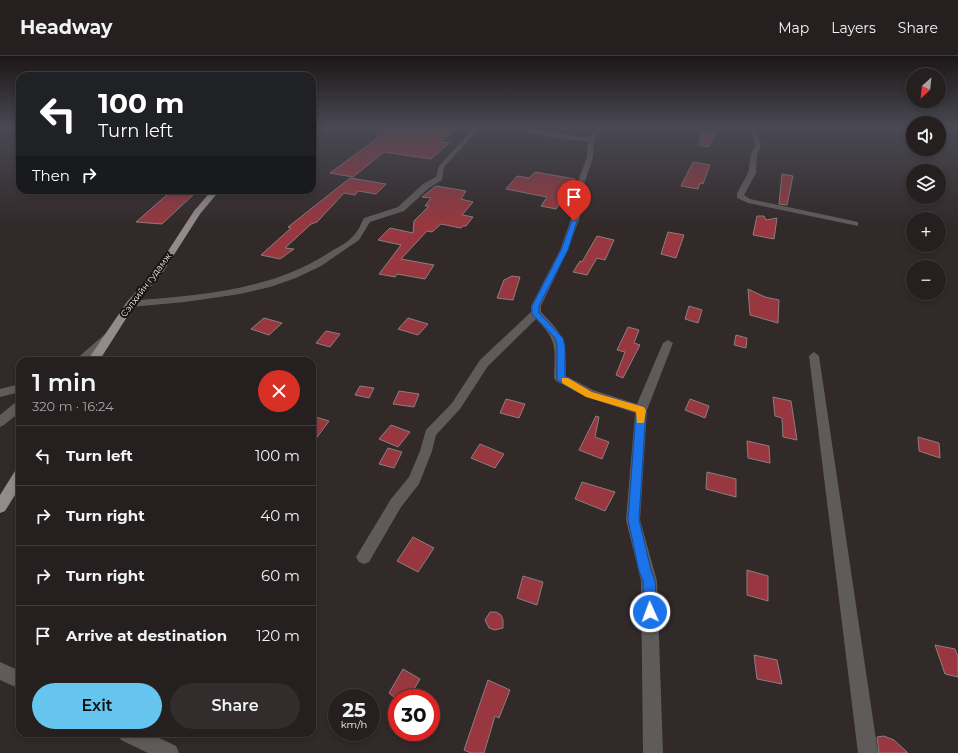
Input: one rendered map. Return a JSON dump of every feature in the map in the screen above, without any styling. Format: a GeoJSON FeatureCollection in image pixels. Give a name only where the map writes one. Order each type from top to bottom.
{"type":"FeatureCollection","features":[{"type":"Feature","properties":{"kind":"main road","name":"Сэлхийн гудамж"},"geometry":{"type":"LineString","coordinates":[[96,357],[130,304],[160,270],[197,213],[213,194]]}},
{"type":"Feature","properties":{"kind":"main road"},"geometry":{"type":"LineString","coordinates":[[0,507],[16,481]]}},
{"type":"Feature","properties":{"kind":"street"},"geometry":{"type":"LineString","coordinates":[[130,304],[201,298],[225,294],[268,285],[303,272],[326,260],[358,236],[367,220],[401,209],[426,186],[439,178],[441,167],[448,160]]}},
{"type":"Feature","properties":{"kind":"street"},"geometry":{"type":"LineString","coordinates":[[589,160],[575,200],[579,208],[564,250],[536,306],[536,314],[559,338],[561,346],[560,378],[576,389],[641,410]]}},
{"type":"Feature","properties":{"kind":"street"},"geometry":{"type":"LineString","coordinates":[[753,160],[752,173],[742,189],[740,196],[748,201],[854,224]]}},
{"type":"Feature","properties":{"kind":"street"},"geometry":{"type":"LineString","coordinates":[[364,557],[396,504],[414,480],[426,451],[430,433],[456,406],[484,363],[536,314]]}},
{"type":"Feature","properties":{"kind":"street"},"geometry":{"type":"LineString","coordinates":[[85,357],[109,336]]}},
{"type":"Feature","properties":{"kind":"street"},"geometry":{"type":"LineString","coordinates":[[653,753],[649,581],[645,571],[633,520],[641,410],[668,343]]}},
{"type":"Feature","properties":{"kind":"street"},"geometry":{"type":"LineString","coordinates":[[814,356],[868,753]]}},
{"type":"Feature","properties":{"kind":"street"},"geometry":{"type":"LineString","coordinates":[[0,393],[16,389]]}},
{"type":"Feature","properties":{"kind":"street"},"geometry":{"type":"LineString","coordinates":[[0,422],[16,408]]}},
{"type":"Feature","properties":{"kind":"street"},"geometry":{"type":"LineString","coordinates":[[0,671],[16,678]]}},
{"type":"Feature","properties":{"kind":"street"},"geometry":{"type":"LineString","coordinates":[[136,737],[169,753]]}},
{"type":"Feature","properties":{"kind":"building"},"geometry":{"type":"Polygon","coordinates":[[[348,160],[375,160],[353,177],[330,173],[348,160]]]}},
{"type":"Feature","properties":{"kind":"building"},"geometry":{"type":"Polygon","coordinates":[[[693,162],[710,165],[703,184],[700,183],[698,189],[681,186],[693,162]]]}},
{"type":"Feature","properties":{"kind":"building"},"geometry":{"type":"Polygon","coordinates":[[[535,172],[575,179],[568,193],[556,209],[541,206],[547,197],[506,189],[517,176],[529,178],[535,172]]]}},
{"type":"Feature","properties":{"kind":"building"},"geometry":{"type":"Polygon","coordinates":[[[782,174],[793,176],[787,205],[779,204],[782,174]]]}},
{"type":"Feature","properties":{"kind":"building"},"geometry":{"type":"Polygon","coordinates":[[[350,178],[386,184],[376,194],[358,191],[355,195],[344,193],[317,222],[311,224],[285,248],[294,249],[280,259],[261,255],[291,228],[288,227],[350,178]]]}},
{"type":"Feature","properties":{"kind":"building"},"geometry":{"type":"Polygon","coordinates":[[[436,186],[466,191],[461,199],[473,202],[462,215],[473,217],[466,226],[461,228],[441,224],[432,232],[427,231],[401,259],[434,265],[425,279],[397,274],[395,277],[379,274],[401,245],[378,240],[390,228],[413,233],[414,221],[429,206],[425,206],[431,198],[422,197],[436,186]]]}},
{"type":"Feature","properties":{"kind":"building"},"geometry":{"type":"Polygon","coordinates":[[[168,194],[194,194],[162,224],[136,222],[168,194]]]}},
{"type":"Feature","properties":{"kind":"building"},"geometry":{"type":"Polygon","coordinates":[[[757,216],[764,216],[766,220],[777,218],[774,239],[753,235],[757,216]]]}},
{"type":"Feature","properties":{"kind":"building"},"geometry":{"type":"Polygon","coordinates":[[[668,232],[684,235],[676,258],[661,254],[668,232]]]}},
{"type":"Feature","properties":{"kind":"building"},"geometry":{"type":"Polygon","coordinates":[[[597,236],[614,240],[605,260],[597,258],[587,275],[573,272],[580,261],[582,262],[597,236]]]}},
{"type":"Feature","properties":{"kind":"building"},"geometry":{"type":"Polygon","coordinates":[[[512,276],[520,277],[513,300],[497,298],[504,280],[512,276]]]}},
{"type":"Feature","properties":{"kind":"building"},"geometry":{"type":"Polygon","coordinates":[[[748,289],[765,297],[779,300],[778,323],[750,315],[748,289]]]}},
{"type":"Feature","properties":{"kind":"building"},"geometry":{"type":"Polygon","coordinates":[[[689,306],[702,310],[698,323],[685,319],[689,306]]]}},
{"type":"Feature","properties":{"kind":"building"},"geometry":{"type":"Polygon","coordinates":[[[264,318],[282,323],[269,335],[251,329],[264,318]]]}},
{"type":"Feature","properties":{"kind":"building"},"geometry":{"type":"Polygon","coordinates":[[[408,318],[428,324],[418,335],[398,329],[408,318]]]}},
{"type":"Feature","properties":{"kind":"building"},"geometry":{"type":"Polygon","coordinates":[[[628,327],[639,330],[634,343],[640,345],[623,378],[616,375],[625,352],[617,350],[628,327]]]}},
{"type":"Feature","properties":{"kind":"building"},"geometry":{"type":"Polygon","coordinates":[[[326,331],[340,334],[330,347],[316,343],[326,331]]]}},
{"type":"Feature","properties":{"kind":"building"},"geometry":{"type":"Polygon","coordinates":[[[736,335],[747,338],[746,348],[734,345],[736,335]]]}},
{"type":"Feature","properties":{"kind":"building"},"geometry":{"type":"Polygon","coordinates":[[[360,386],[374,388],[369,398],[355,395],[360,386]]]}},
{"type":"Feature","properties":{"kind":"building"},"geometry":{"type":"Polygon","coordinates":[[[399,391],[419,394],[414,407],[393,404],[399,391]]]}},
{"type":"Feature","properties":{"kind":"building"},"geometry":{"type":"Polygon","coordinates":[[[773,397],[791,401],[797,440],[783,437],[782,418],[775,416],[773,397]]]}},
{"type":"Feature","properties":{"kind":"building"},"geometry":{"type":"Polygon","coordinates":[[[506,399],[525,404],[519,418],[500,413],[506,399]]]}},
{"type":"Feature","properties":{"kind":"building"},"geometry":{"type":"Polygon","coordinates":[[[690,399],[709,406],[705,418],[685,410],[690,399]]]}},
{"type":"Feature","properties":{"kind":"building"},"geometry":{"type":"Polygon","coordinates":[[[596,416],[599,417],[595,437],[609,442],[602,459],[579,450],[596,416]]]}},
{"type":"Feature","properties":{"kind":"building"},"geometry":{"type":"Polygon","coordinates":[[[316,417],[329,421],[316,439],[316,417]]]}},
{"type":"Feature","properties":{"kind":"building"},"geometry":{"type":"Polygon","coordinates":[[[391,425],[410,432],[398,447],[379,439],[391,425]]]}},
{"type":"Feature","properties":{"kind":"building"},"geometry":{"type":"Polygon","coordinates":[[[918,437],[939,443],[940,458],[919,451],[918,437]]]}},
{"type":"Feature","properties":{"kind":"building"},"geometry":{"type":"Polygon","coordinates":[[[747,441],[769,446],[770,463],[748,458],[747,441]]]}},
{"type":"Feature","properties":{"kind":"building"},"geometry":{"type":"Polygon","coordinates":[[[480,444],[504,454],[495,468],[471,458],[480,444]]]}},
{"type":"Feature","properties":{"kind":"building"},"geometry":{"type":"Polygon","coordinates":[[[388,448],[402,452],[394,468],[379,464],[388,448]]]}},
{"type":"Feature","properties":{"kind":"building"},"geometry":{"type":"Polygon","coordinates":[[[707,472],[736,479],[736,497],[706,489],[707,472]]]}},
{"type":"Feature","properties":{"kind":"building"},"geometry":{"type":"Polygon","coordinates":[[[582,482],[615,492],[605,511],[575,499],[582,482]]]}},
{"type":"Feature","properties":{"kind":"building"},"geometry":{"type":"Polygon","coordinates":[[[413,537],[434,548],[418,572],[397,561],[413,537]]]}},
{"type":"Feature","properties":{"kind":"building"},"geometry":{"type":"Polygon","coordinates":[[[747,570],[768,576],[768,601],[747,595],[747,570]]]}},
{"type":"Feature","properties":{"kind":"building"},"geometry":{"type":"Polygon","coordinates":[[[523,576],[543,582],[537,605],[517,598],[523,576]]]}},
{"type":"Feature","properties":{"kind":"building"},"geometry":{"type":"Polygon","coordinates":[[[490,612],[496,612],[501,615],[503,620],[503,628],[495,630],[489,628],[485,620],[490,612]]]}},
{"type":"Feature","properties":{"kind":"building"},"geometry":{"type":"Polygon","coordinates":[[[935,645],[955,649],[958,656],[958,677],[945,674],[935,645]]]}},
{"type":"Feature","properties":{"kind":"building"},"geometry":{"type":"Polygon","coordinates":[[[754,655],[777,660],[782,684],[757,679],[754,655]]]}},
{"type":"Feature","properties":{"kind":"building"},"geometry":{"type":"Polygon","coordinates":[[[403,669],[420,679],[414,689],[391,689],[403,669]]]}},
{"type":"Feature","properties":{"kind":"building"},"geometry":{"type":"Polygon","coordinates":[[[488,680],[510,690],[499,718],[495,716],[484,753],[471,753],[464,750],[488,680]]]}},
{"type":"Feature","properties":{"kind":"building"},"geometry":{"type":"Polygon","coordinates":[[[884,736],[894,740],[908,753],[879,753],[877,737],[884,736]]]}},
{"type":"Feature","properties":{"kind":"slow traffic"},"geometry":{"type":"LineString","coordinates":[[565,381],[576,389],[589,394],[641,410],[640,421]]}},
{"type":"Feature","properties":{"kind":"route"},"geometry":{"type":"LineString","coordinates":[[574,221],[564,250],[536,306],[536,314],[559,338],[561,346],[560,378],[576,389],[641,410],[633,520],[645,571],[649,581],[650,612]]}}]}
